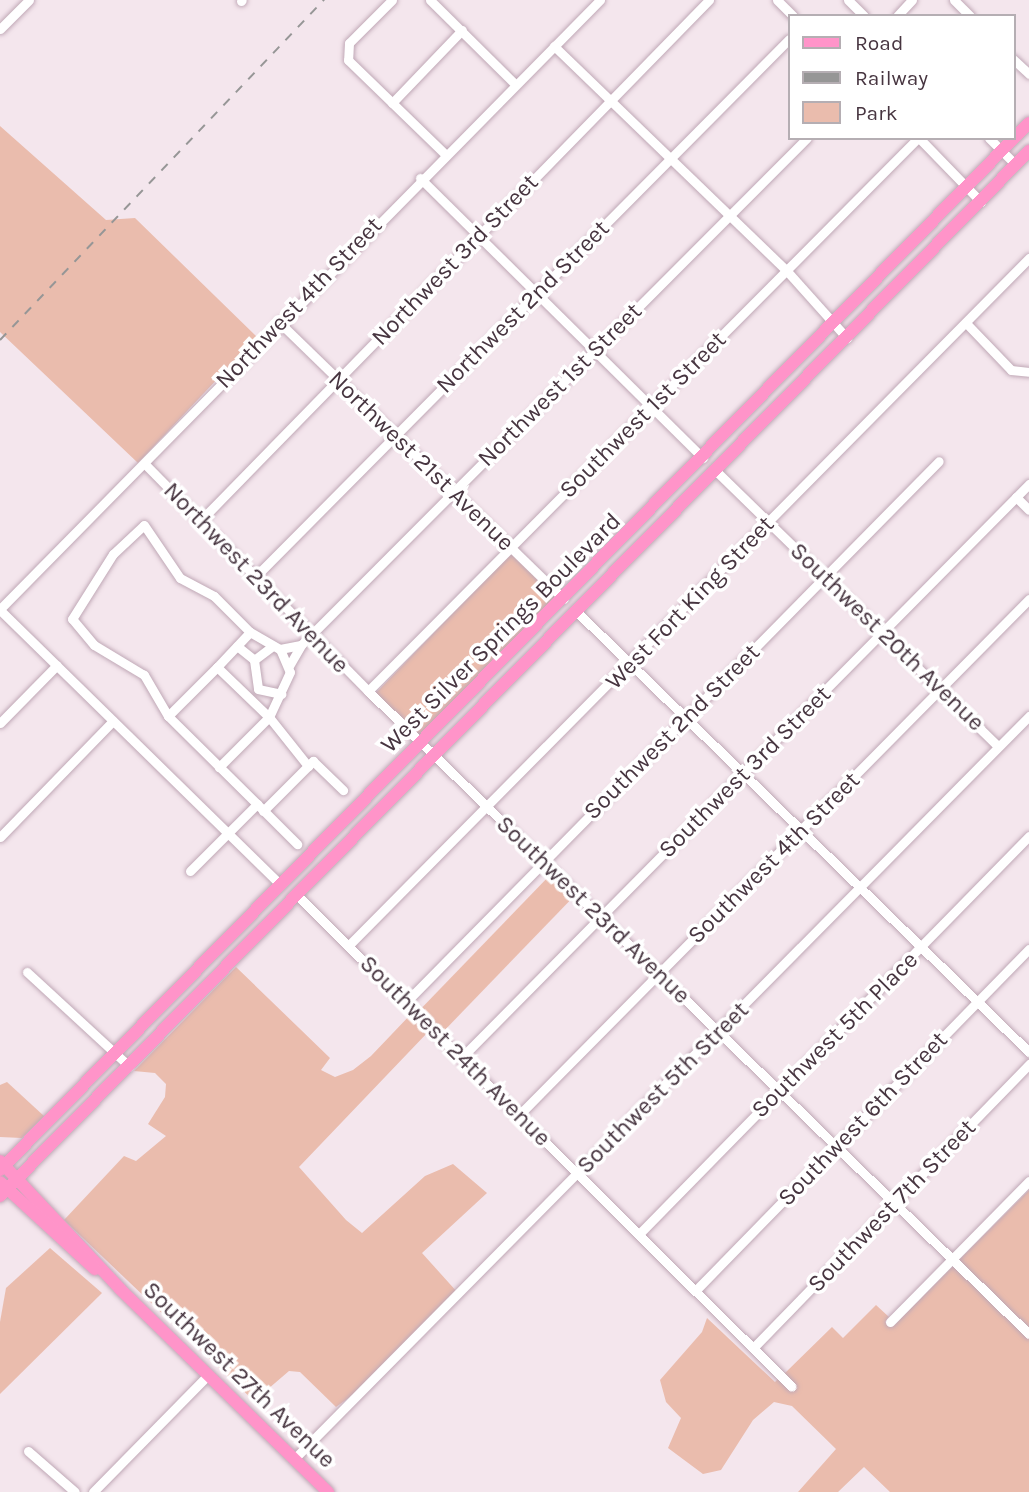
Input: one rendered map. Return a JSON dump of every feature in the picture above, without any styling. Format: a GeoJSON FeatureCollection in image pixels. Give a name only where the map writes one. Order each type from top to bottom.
{"type":"FeatureCollection","features":[{"type":"Feature","properties":{"kind":"main road","name":"West Silver Springs Boulevard"},"geometry":{"type":"LineString","coordinates":[[1015,139],[1029,123]]}},
{"type":"Feature","properties":{"kind":"main road","name":"West Silver Springs Boulevard"},"geometry":{"type":"LineString","coordinates":[[1,1165],[116,1053],[1014,140]]}},
{"type":"Feature","properties":{"kind":"main road","name":"West Silver Springs Boulevard"},"geometry":{"type":"LineString","coordinates":[[2,1189],[18,1178],[129,1066],[981,202],[1029,150]]}},
{"type":"Feature","properties":{"kind":"main road"},"geometry":{"type":"LineString","coordinates":[[716,471],[717,443]]}},
{"type":"Feature","properties":{"kind":"main road"},"geometry":{"type":"LineString","coordinates":[[700,487],[703,458]]}},
{"type":"Feature","properties":{"kind":"main road"},"geometry":{"type":"LineString","coordinates":[[577,612],[580,589],[611,558],[610,551]]}},
{"type":"Feature","properties":{"kind":"main road"},"geometry":{"type":"LineString","coordinates":[[517,673],[519,663],[562,619],[564,599]]}},
{"type":"Feature","properties":{"kind":"main road"},"geometry":{"type":"LineString","coordinates":[[297,895],[294,886],[307,859]]}},
{"type":"Feature","properties":{"kind":"main road"},"geometry":{"type":"LineString","coordinates":[[275,917],[283,894],[281,885]]}},
{"type":"Feature","properties":{"kind":"main road","name":"Southwest 27th Avenue"},"geometry":{"type":"LineString","coordinates":[[1,1165],[18,1178],[120,1289],[328,1492]]}},
{"type":"Feature","properties":{"kind":"main road","name":"Southwest 27th Avenue"},"geometry":{"type":"LineString","coordinates":[[2,1189],[120,1289]]}},
{"type":"Feature","properties":{"kind":"street"},"geometry":{"type":"LineString","coordinates":[[0,29],[29,0]]}},
{"type":"Feature","properties":{"kind":"street"},"geometry":{"type":"LineString","coordinates":[[392,0],[347,51],[348,60],[445,154]]}},
{"type":"Feature","properties":{"kind":"street"},"geometry":{"type":"LineString","coordinates":[[430,0],[515,84]]}},
{"type":"Feature","properties":{"kind":"street","name":"Northwest 4th Street"},"geometry":{"type":"LineString","coordinates":[[0,609],[145,464],[420,178],[600,0]]}},
{"type":"Feature","properties":{"kind":"street","name":"Northwest 3rd Street"},"geometry":{"type":"LineString","coordinates":[[201,520],[709,0]]}},
{"type":"Feature","properties":{"kind":"street"},"geometry":{"type":"LineString","coordinates":[[777,0],[791,14]]}},
{"type":"Feature","properties":{"kind":"street"},"geometry":{"type":"LineString","coordinates":[[848,0],[862,14]]}},
{"type":"Feature","properties":{"kind":"street"},"geometry":{"type":"LineString","coordinates":[[899,14],[912,0]]}},
{"type":"Feature","properties":{"kind":"street"},"geometry":{"type":"LineString","coordinates":[[954,0],[968,14]]}},
{"type":"Feature","properties":{"kind":"street"},"geometry":{"type":"LineString","coordinates":[[392,103],[462,30]]}},
{"type":"Feature","properties":{"kind":"street","name":"Northwest 2nd Street"},"geometry":{"type":"LineString","coordinates":[[257,575],[788,40]]}},
{"type":"Feature","properties":{"kind":"street"},"geometry":{"type":"LineString","coordinates":[[554,46],[787,271],[847,338]]}},
{"type":"Feature","properties":{"kind":"street"},"geometry":{"type":"LineString","coordinates":[[1015,61],[1029,74]]}},
{"type":"Feature","properties":{"kind":"street","name":"Northwest 1st Street"},"geometry":{"type":"LineString","coordinates":[[219,767],[268,717],[281,694],[289,666],[301,645],[805,140]]}},
{"type":"Feature","properties":{"kind":"street","name":"Southwest 1st Street"},"geometry":{"type":"LineString","coordinates":[[368,691],[917,140]]}},
{"type":"Feature","properties":{"kind":"street"},"geometry":{"type":"LineString","coordinates":[[921,140],[981,202]]}},
{"type":"Feature","properties":{"kind":"street"},"geometry":{"type":"LineString","coordinates":[[991,140],[1016,165]]}},
{"type":"Feature","properties":{"kind":"street"},"geometry":{"type":"LineString","coordinates":[[420,178],[703,458]]}},
{"type":"Feature","properties":{"kind":"street","name":"West Fort King Street"},"geometry":{"type":"LineString","coordinates":[[349,946],[632,664],[1029,258]]}},
{"type":"Feature","properties":{"kind":"street","name":"Northwest 21st Avenue"},"geometry":{"type":"LineString","coordinates":[[279,322],[564,599]]}},
{"type":"Feature","properties":{"kind":"street"},"geometry":{"type":"LineString","coordinates":[[966,323],[1011,370],[1029,372]]}},
{"type":"Feature","properties":{"kind":"street","name":"Southwest 2nd Street"},"geometry":{"type":"LineString","coordinates":[[406,1002],[939,461]]}},
{"type":"Feature","properties":{"kind":"street","name":"Northwest 23rd Avenue"},"geometry":{"type":"LineString","coordinates":[[145,464],[314,632],[368,691]]}},
{"type":"Feature","properties":{"kind":"street","name":"Southwest 20th Avenue"},"geometry":{"type":"LineString","coordinates":[[716,471],[998,746]]}},
{"type":"Feature","properties":{"kind":"street","name":"Southwest 3rd Street"},"geometry":{"type":"LineString","coordinates":[[461,1058],[1029,484]]}},
{"type":"Feature","properties":{"kind":"street"},"geometry":{"type":"LineString","coordinates":[[1016,498],[1029,510]]}},
{"type":"Feature","properties":{"kind":"street"},"geometry":{"type":"LineString","coordinates":[[289,666],[276,648],[250,632],[214,596],[180,578],[158,540],[144,525],[113,554],[72,619],[94,645],[144,675],[168,716],[297,844]]}},
{"type":"Feature","properties":{"kind":"street","name":"Southwest 4th Street"},"geometry":{"type":"LineString","coordinates":[[518,1116],[1029,599]]}},
{"type":"Feature","properties":{"kind":"street"},"geometry":{"type":"LineString","coordinates":[[0,609],[281,885]]}},
{"type":"Feature","properties":{"kind":"street"},"geometry":{"type":"LineString","coordinates":[[577,612],[1029,1052]]}},
{"type":"Feature","properties":{"kind":"street"},"geometry":{"type":"LineString","coordinates":[[168,716],[250,632]]}},
{"type":"Feature","properties":{"kind":"street"},"geometry":{"type":"LineString","coordinates":[[254,660],[276,648],[301,645]]}},
{"type":"Feature","properties":{"kind":"street"},"geometry":{"type":"LineString","coordinates":[[237,646],[254,660],[258,689],[281,694]]}},
{"type":"Feature","properties":{"kind":"street"},"geometry":{"type":"LineString","coordinates":[[0,723],[57,665]]}},
{"type":"Feature","properties":{"kind":"street"},"geometry":{"type":"LineString","coordinates":[[217,667],[268,717],[308,766]]}},
{"type":"Feature","properties":{"kind":"street","name":"Southwest 23rd Avenue"},"geometry":{"type":"LineString","coordinates":[[368,691],[1029,1334]]}},
{"type":"Feature","properties":{"kind":"street","name":"Southwest 5th Street"},"geometry":{"type":"LineString","coordinates":[[295,1458],[1029,716]]}},
{"type":"Feature","properties":{"kind":"street"},"geometry":{"type":"LineString","coordinates":[[0,837],[113,720]]}},
{"type":"Feature","properties":{"kind":"street"},"geometry":{"type":"LineString","coordinates":[[191,871],[228,833],[313,761],[343,790]]}},
{"type":"Feature","properties":{"kind":"street","name":"Southwest 5th Place"},"geometry":{"type":"LineString","coordinates":[[640,1233],[1029,836]]}},
{"type":"Feature","properties":{"kind":"street","name":"Southwest 24th Avenue"},"geometry":{"type":"LineString","coordinates":[[297,895],[518,1116],[697,1289],[791,1386]]}},
{"type":"Feature","properties":{"kind":"street","name":"Southwest 6th Street"},"geometry":{"type":"LineString","coordinates":[[697,1289],[1029,949]]}},
{"type":"Feature","properties":{"kind":"street"},"geometry":{"type":"LineString","coordinates":[[27,972],[129,1066]]}},
{"type":"Feature","properties":{"kind":"street","name":"Southwest 7th Street"},"geometry":{"type":"LineString","coordinates":[[754,1347],[1029,1064]]}},
{"type":"Feature","properties":{"kind":"street"},"geometry":{"type":"LineString","coordinates":[[890,1322],[1029,1181]]}},
{"type":"Feature","properties":{"kind":"street"},"geometry":{"type":"LineString","coordinates":[[93,1492],[207,1376]]}},
{"type":"Feature","properties":{"kind":"street"},"geometry":{"type":"LineString","coordinates":[[28,1451],[75,1492]]}},
{"type":"Feature","properties":{"kind":"green space"},"geometry":{"type":"Polygon","coordinates":[[[0,126],[106,220],[135,218],[257,337],[138,463],[0,332],[0,126]]]}},
{"type":"Feature","properties":{"kind":"green space"},"geometry":{"type":"Polygon","coordinates":[[[511,553],[556,596],[419,738],[374,695],[511,553]]]}},
{"type":"Feature","properties":{"kind":"green space"},"geometry":{"type":"Polygon","coordinates":[[[551,874],[574,896],[442,1033],[419,1011],[551,874]]]}},
{"type":"Feature","properties":{"kind":"green space"},"geometry":{"type":"Polygon","coordinates":[[[236,967],[330,1058],[321,1070],[335,1077],[353,1070],[371,1056],[412,1013],[429,1031],[299,1167],[346,1220],[362,1233],[425,1176],[453,1164],[487,1193],[422,1253],[458,1293],[368,1384],[336,1407],[300,1372],[289,1371],[254,1401],[64,1220],[124,1156],[136,1161],[166,1136],[148,1124],[165,1097],[166,1084],[155,1073],[134,1071],[236,967]]]}},
{"type":"Feature","properties":{"kind":"green space"},"geometry":{"type":"Polygon","coordinates":[[[7,1082],[44,1116],[22,1138],[0,1137],[0,1085],[7,1082]]]}},
{"type":"Feature","properties":{"kind":"green space"},"geometry":{"type":"Polygon","coordinates":[[[1029,1190],[1029,1492],[890,1492],[864,1467],[838,1492],[798,1492],[836,1449],[792,1406],[774,1402],[753,1420],[721,1470],[703,1474],[668,1448],[681,1418],[666,1402],[660,1380],[702,1332],[707,1318],[775,1382],[779,1378],[791,1391],[796,1386],[784,1374],[832,1327],[843,1338],[876,1305],[889,1317],[885,1322],[890,1327],[896,1323],[1029,1190]]]}},
{"type":"Feature","properties":{"kind":"green space"},"geometry":{"type":"Polygon","coordinates":[[[50,1248],[102,1293],[0,1394],[0,1322],[6,1288],[50,1248]]]}},
{"type":"Feature","properties":{"kind":"railway"},"geometry":{"type":"LineString","coordinates":[[0,340],[324,0]]}}]}
